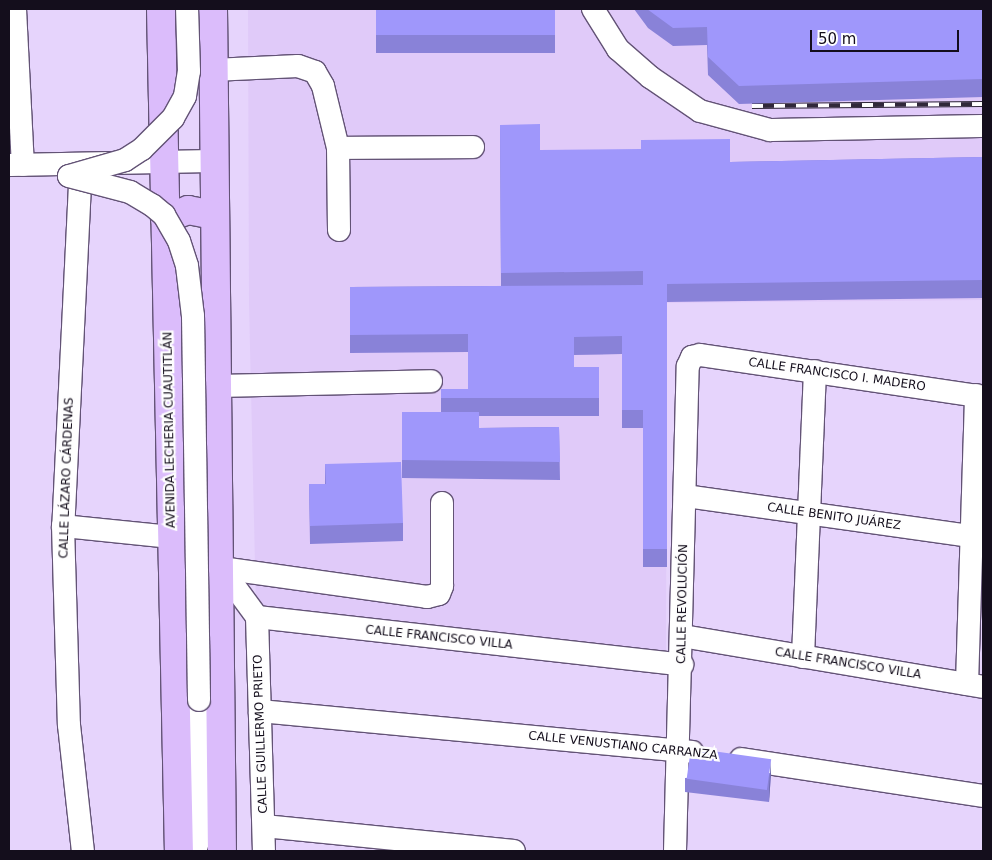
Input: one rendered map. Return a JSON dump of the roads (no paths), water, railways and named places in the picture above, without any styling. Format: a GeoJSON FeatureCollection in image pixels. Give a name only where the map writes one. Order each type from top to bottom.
{"type":"FeatureCollection","features":[{"type":"Feature","properties":{"kind":"main road","name":"AVENIDA LECHERIA CUAUTITLÁN"},"geometry":{"type":"LineString","coordinates":[[161,9],[179,851]]}},
{"type":"Feature","properties":{"kind":"main road"},"geometry":{"type":"LineString","coordinates":[[213,9],[213,215],[221,568],[222,851]]}},
{"type":"Feature","properties":{"kind":"main road"},"geometry":{"type":"LineString","coordinates":[[165,219],[188,210],[213,215]]}},
{"type":"Feature","properties":{"kind":"street"},"geometry":{"type":"LineString","coordinates":[[15,9],[13,170],[75,170],[164,162],[213,161]]}},
{"type":"Feature","properties":{"kind":"street"},"geometry":{"type":"LineString","coordinates":[[75,170],[125,160],[142,149],[173,118],[185,96],[189,72],[187,9]]}},
{"type":"Feature","properties":{"kind":"street"},"geometry":{"type":"LineString","coordinates":[[592,9],[618,49],[650,77],[700,111],[770,130],[983,126]]}},
{"type":"Feature","properties":{"kind":"street"},"geometry":{"type":"LineString","coordinates":[[213,70],[298,66],[315,72],[323,86],[338,148],[339,230]]}},
{"type":"Feature","properties":{"kind":"street"},"geometry":{"type":"LineString","coordinates":[[338,148],[473,147]]}},
{"type":"Feature","properties":{"kind":"street"},"geometry":{"type":"LineString","coordinates":[[75,170],[130,192],[152,205],[164,215],[179,241],[187,266],[193,316],[199,700],[200,836],[196,851]]}},
{"type":"Feature","properties":{"kind":"street","name":"CALLE LÁZARO CÁRDENAS"},"geometry":{"type":"LineString","coordinates":[[75,170],[63,526],[69,725],[83,851]]}},
{"type":"Feature","properties":{"kind":"street","name":"CALLE FRANCISCO I. MADERO"},"geometry":{"type":"LineString","coordinates":[[692,357],[700,355],[980,396]]}},
{"type":"Feature","properties":{"kind":"street","name":"CALLE REVOLUCIÓN"},"geometry":{"type":"LineString","coordinates":[[675,851],[682,665],[688,366],[692,357]]}},
{"type":"Feature","properties":{"kind":"street"},"geometry":{"type":"LineString","coordinates":[[803,656],[815,371]]}},
{"type":"Feature","properties":{"kind":"street"},"geometry":{"type":"LineString","coordinates":[[217,386],[431,380]]}},
{"type":"Feature","properties":{"kind":"street"},"geometry":{"type":"LineString","coordinates":[[975,685],[980,396]]}},
{"type":"Feature","properties":{"kind":"street","name":"CALLE BENITO JUÁREZ"},"geometry":{"type":"LineString","coordinates":[[685,496],[977,538]]}},
{"type":"Feature","properties":{"kind":"street"},"geometry":{"type":"LineString","coordinates":[[221,568],[427,597],[438,594],[442,586],[442,503]]}},
{"type":"Feature","properties":{"kind":"street"},"geometry":{"type":"LineString","coordinates":[[63,526],[172,537]]}},
{"type":"Feature","properties":{"kind":"street"},"geometry":{"type":"LineString","coordinates":[[221,568],[257,617]]}},
{"type":"Feature","properties":{"kind":"street","name":"CALLE FRANCISCO VILLA"},"geometry":{"type":"LineString","coordinates":[[257,617],[682,665]]}},
{"type":"Feature","properties":{"kind":"street","name":"CALLE GUILLERMO PRIETO"},"geometry":{"type":"LineString","coordinates":[[257,617],[264,851]]}},
{"type":"Feature","properties":{"kind":"street","name":"CALLE FRANCISCO VILLA"},"geometry":{"type":"LineString","coordinates":[[682,636],[975,685]]}},
{"type":"Feature","properties":{"kind":"street","name":"CALLE VENUSTIANO CARRANZA"},"geometry":{"type":"LineString","coordinates":[[260,711],[679,750],[983,796]]}},
{"type":"Feature","properties":{"kind":"street"},"geometry":{"type":"LineString","coordinates":[[264,826],[514,851]]}},
{"type":"Feature","properties":{"kind":"railway"},"geometry":{"type":"LineString","coordinates":[[752,106],[983,104]]}}]}
